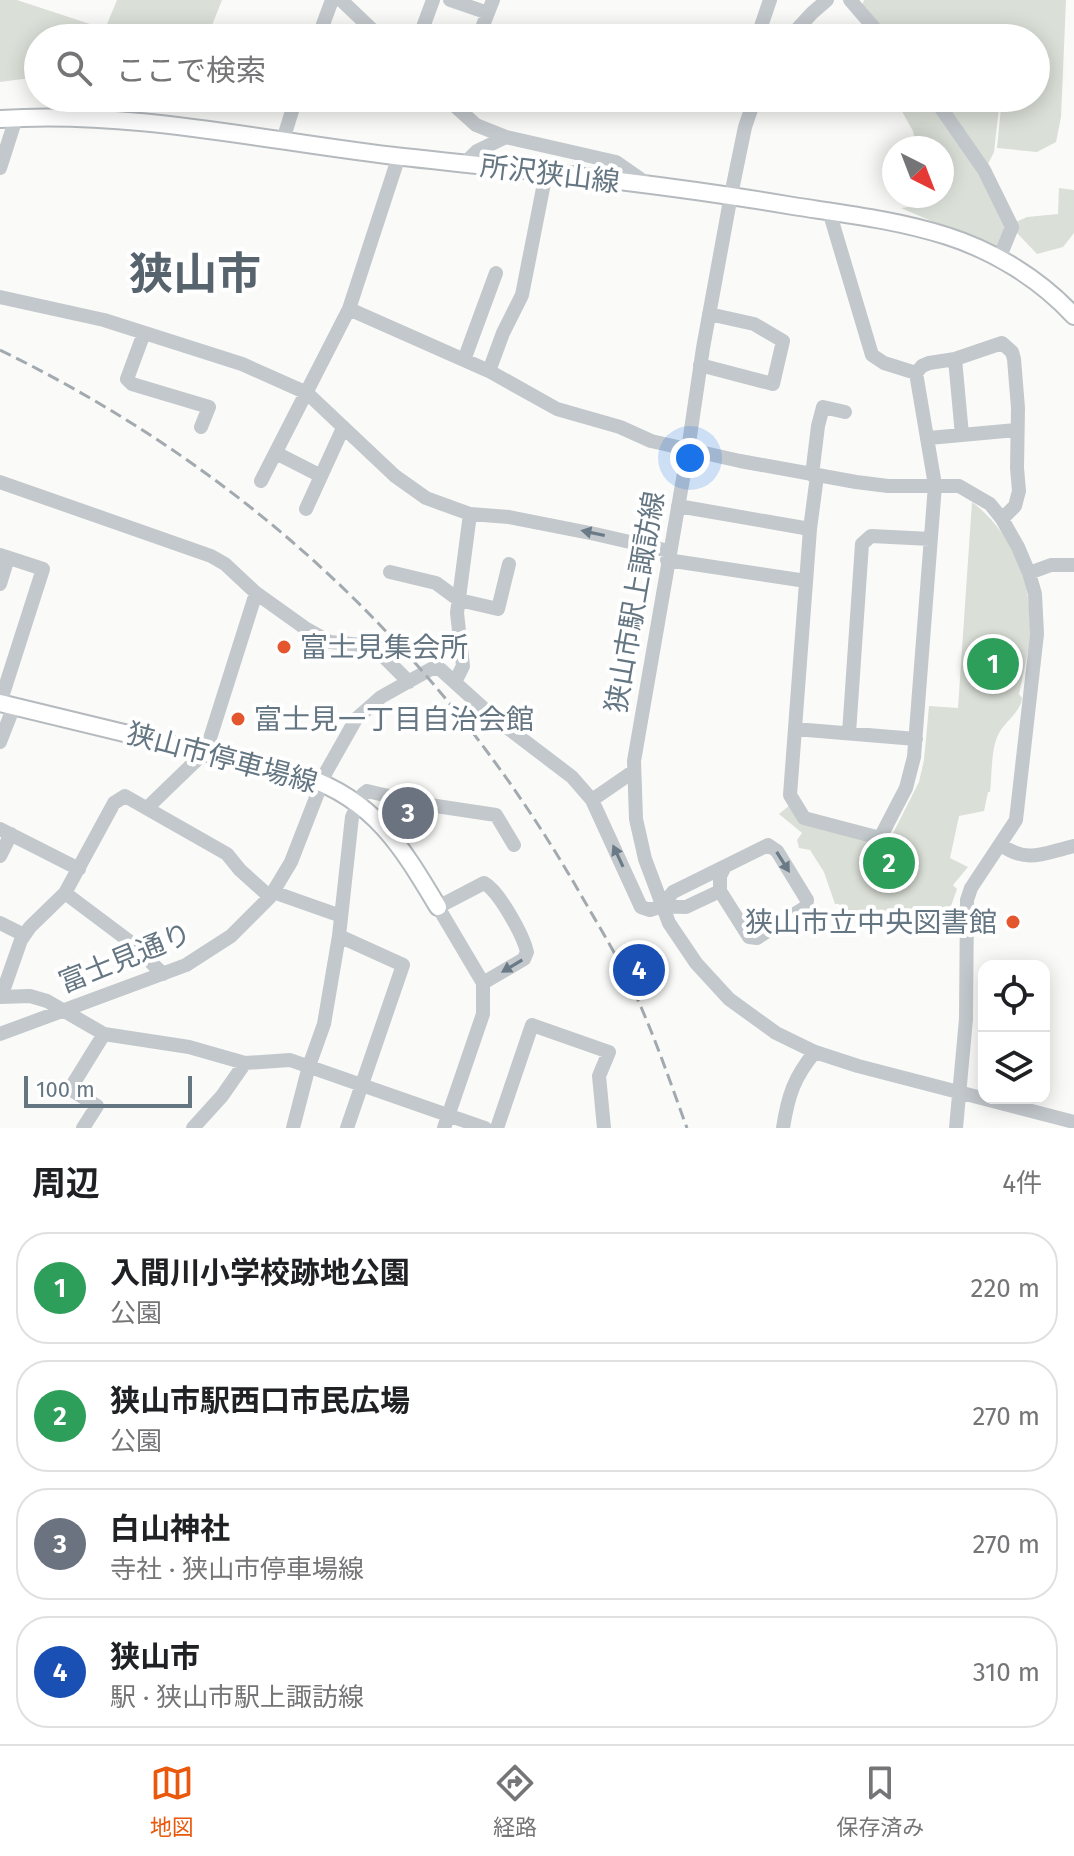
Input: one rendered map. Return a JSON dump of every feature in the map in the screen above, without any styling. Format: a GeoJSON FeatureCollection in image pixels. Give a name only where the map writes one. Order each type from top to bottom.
{"type":"FeatureCollection","features":[{"type":"Feature","properties":{"kind":"main road","name":"所沢狭山線"},"geometry":{"type":"LineString","coordinates":[[8,118],[51,116],[124,121],[283,140],[731,195],[919,227],[977,247],[999,259],[1049,292],[1074,316]]}},
{"type":"Feature","properties":{"kind":"main road","name":"狭山市停車場線"},"geometry":{"type":"LineString","coordinates":[[5,704],[206,751],[323,783],[358,803],[387,829],[401,846],[438,907]]}},
{"type":"Feature","properties":{"kind":"street"},"geometry":{"type":"LineString","coordinates":[[323,24],[332,0]]}},
{"type":"Feature","properties":{"kind":"street"},"geometry":{"type":"LineString","coordinates":[[341,0],[366,24]]}},
{"type":"Feature","properties":{"kind":"street"},"geometry":{"type":"LineString","coordinates":[[424,24],[433,0]]}},
{"type":"Feature","properties":{"kind":"street"},"geometry":{"type":"LineString","coordinates":[[450,0],[490,6]]}},
{"type":"Feature","properties":{"kind":"street"},"geometry":{"type":"LineString","coordinates":[[762,24],[770,0]]}},
{"type":"Feature","properties":{"kind":"street"},"geometry":{"type":"LineString","coordinates":[[802,24],[827,0]]}},
{"type":"Feature","properties":{"kind":"street"},"geometry":{"type":"LineString","coordinates":[[850,0],[871,24]]}},
{"type":"Feature","properties":{"kind":"street"},"geometry":{"type":"LineString","coordinates":[[283,140],[292,112]]}},
{"type":"Feature","properties":{"kind":"street"},"geometry":{"type":"LineString","coordinates":[[462,112],[476,125],[506,137],[616,162],[650,186]]}},
{"type":"Feature","properties":{"kind":"street","name":"狭山市駅上諏訪線"},"geometry":{"type":"LineString","coordinates":[[750,112],[731,195],[700,365],[634,771],[636,819],[652,880],[676,934],[696,963],[729,999],[776,1033],[815,1052],[858,1066],[959,1092],[1046,1122],[1074,1122]]}},
{"type":"Feature","properties":{"kind":"street"},"geometry":{"type":"LineString","coordinates":[[944,112],[984,170],[1012,227],[999,259]]}},
{"type":"Feature","properties":{"kind":"street"},"geometry":{"type":"LineString","coordinates":[[0,168],[8,118]]}},
{"type":"Feature","properties":{"kind":"street"},"geometry":{"type":"LineString","coordinates":[[465,163],[477,151],[506,137]]}},
{"type":"Feature","properties":{"kind":"street"},"geometry":{"type":"LineString","coordinates":[[261,481],[349,309],[399,156]]}},
{"type":"Feature","properties":{"kind":"street"},"geometry":{"type":"LineString","coordinates":[[489,371],[522,295],[546,173]]}},
{"type":"Feature","properties":{"kind":"street"},"geometry":{"type":"LineString","coordinates":[[829,211],[872,355],[884,363],[916,373]]}},
{"type":"Feature","properties":{"kind":"street"},"geometry":{"type":"LineString","coordinates":[[464,360],[496,273]]}},
{"type":"Feature","properties":{"kind":"street"},"geometry":{"type":"LineString","coordinates":[[0,297],[104,320],[242,364],[307,393],[412,490],[470,514],[509,517],[668,556],[806,581]]}},
{"type":"Feature","properties":{"kind":"street"},"geometry":{"type":"LineString","coordinates":[[349,309],[489,371],[557,409],[620,427],[651,441],[814,476],[888,486],[959,486],[979,496],[1002,519],[1029,573],[1035,594],[1037,621],[1016,820],[967,900],[967,992],[956,1128]]}},
{"type":"Feature","properties":{"kind":"street"},"geometry":{"type":"LineString","coordinates":[[700,365],[773,384],[783,341],[754,324],[709,314]]}},
{"type":"Feature","properties":{"kind":"street"},"geometry":{"type":"LineString","coordinates":[[144,333],[127,379],[132,384],[209,407],[201,427]]}},
{"type":"Feature","properties":{"kind":"street"},"geometry":{"type":"LineString","coordinates":[[916,373],[929,363],[955,359],[1002,343],[1008,346],[1014,359],[1018,408],[1018,497],[1015,506],[1002,519]]}},
{"type":"Feature","properties":{"kind":"street"},"geometry":{"type":"LineString","coordinates":[[955,359],[962,435]]}},
{"type":"Feature","properties":{"kind":"street"},"geometry":{"type":"LineString","coordinates":[[845,412],[823,407],[814,476],[790,795],[804,818],[880,838],[906,788],[916,739],[935,485],[916,373]]}},
{"type":"Feature","properties":{"kind":"street"},"geometry":{"type":"LineString","coordinates":[[306,509],[343,428]]}},
{"type":"Feature","properties":{"kind":"street"},"geometry":{"type":"LineString","coordinates":[[929,438],[1016,430]]}},
{"type":"Feature","properties":{"kind":"street"},"geometry":{"type":"LineString","coordinates":[[276,453],[321,476]]}},
{"type":"Feature","properties":{"kind":"street"},"geometry":{"type":"LineString","coordinates":[[0,482],[211,556],[225,564],[256,593],[330,642],[373,646],[409,682]]}},
{"type":"Feature","properties":{"kind":"street"},"geometry":{"type":"LineString","coordinates":[[678,506],[810,529]]}},
{"type":"Feature","properties":{"kind":"street"},"geometry":{"type":"LineString","coordinates":[[470,514],[457,613],[463,666],[455,682],[519,738],[572,777],[592,800],[639,905],[644,909],[686,907],[720,891]]}},
{"type":"Feature","properties":{"kind":"street"},"geometry":{"type":"LineString","coordinates":[[849,733],[862,544],[871,536],[931,539]]}},
{"type":"Feature","properties":{"kind":"street"},"geometry":{"type":"LineString","coordinates":[[0,584],[4,556],[43,569],[5,704],[0,742]]}},
{"type":"Feature","properties":{"kind":"street"},"geometry":{"type":"LineString","coordinates":[[1029,573],[1060,563],[1074,565]]}},
{"type":"Feature","properties":{"kind":"street"},"geometry":{"type":"LineString","coordinates":[[390,572],[436,583],[459,600],[498,609],[509,564]]}},
{"type":"Feature","properties":{"kind":"street"},"geometry":{"type":"LineString","coordinates":[[147,808],[206,751],[256,593]]}},
{"type":"Feature","properties":{"kind":"street","name":"富士見通り"},"geometry":{"type":"LineString","coordinates":[[0,1034],[163,974],[198,958],[231,936],[271,894],[291,862],[323,783],[356,719],[381,697],[431,669],[440,669],[455,682]]}},
{"type":"Feature","properties":{"kind":"street"},"geometry":{"type":"LineString","coordinates":[[795,729],[916,739]]}},
{"type":"Feature","properties":{"kind":"street"},"geometry":{"type":"LineString","coordinates":[[592,800],[634,771]]}},
{"type":"Feature","properties":{"kind":"street"},"geometry":{"type":"LineString","coordinates":[[293,1128],[324,1024],[339,936],[349,837],[358,803],[367,791],[423,804],[496,815],[514,845]]}},
{"type":"Feature","properties":{"kind":"street"},"geometry":{"type":"LineString","coordinates":[[341,916],[271,894],[240,870],[227,854],[125,796],[114,803],[65,893],[24,935],[0,997],[30,996],[47,1001],[104,1034],[189,1047],[245,1063],[290,1060],[363,1085],[446,1121],[485,1128]]}},
{"type":"Feature","properties":{"kind":"street"},"geometry":{"type":"LineString","coordinates":[[0,856],[6,832],[79,869]]}},
{"type":"Feature","properties":{"kind":"street"},"geometry":{"type":"LineString","coordinates":[[662,906],[673,892],[768,845],[777,851],[807,903],[804,910],[754,939],[746,934],[720,891],[720,876],[724,868]]}},
{"type":"Feature","properties":{"kind":"street"},"geometry":{"type":"LineString","coordinates":[[1001,845],[1026,857],[1074,846]]}},
{"type":"Feature","properties":{"kind":"street"},"geometry":{"type":"LineString","coordinates":[[652,880],[673,892]]}},
{"type":"Feature","properties":{"kind":"street"},"geometry":{"type":"LineString","coordinates":[[446,1121],[483,1014],[483,983],[438,907],[484,883],[493,889],[527,952],[524,959],[483,983]]}},
{"type":"Feature","properties":{"kind":"street"},"geometry":{"type":"LineString","coordinates":[[65,893],[129,941],[163,974]]}},
{"type":"Feature","properties":{"kind":"street"},"geometry":{"type":"LineString","coordinates":[[676,934],[686,907]]}},
{"type":"Feature","properties":{"kind":"street"},"geometry":{"type":"LineString","coordinates":[[0,923],[24,935]]}},
{"type":"Feature","properties":{"kind":"street"},"geometry":{"type":"LineString","coordinates":[[339,936],[403,965],[347,1128]]}},
{"type":"Feature","properties":{"kind":"street"},"geometry":{"type":"LineString","coordinates":[[497,1128],[532,1025],[609,1052],[599,1076],[604,1128]]}},
{"type":"Feature","properties":{"kind":"street"},"geometry":{"type":"LineString","coordinates":[[83,1128],[97,1106],[70,1089],[104,1034]]}},
{"type":"Feature","properties":{"kind":"street"},"geometry":{"type":"LineString","coordinates":[[783,1128],[792,1086],[798,1072],[815,1052]]}},
{"type":"Feature","properties":{"kind":"street"},"geometry":{"type":"LineString","coordinates":[[193,1128],[222,1096],[245,1063]]}},
{"type":"Feature","properties":{"kind":"shaded area"},"geometry":{"type":"Polygon","coordinates":[[[0,0],[17,0],[90,24],[24,24],[24,79],[0,82],[0,0]]]}},
{"type":"Feature","properties":{"kind":"shaded area"},"geometry":{"type":"Polygon","coordinates":[[[117,0],[222,0],[213,24],[107,24],[117,0]]]}},
{"type":"Feature","properties":{"kind":"shaded area"},"geometry":{"type":"Polygon","coordinates":[[[864,0],[1066,0],[1061,117],[1056,142],[1037,152],[997,148],[1001,112],[1050,112],[1050,24],[874,24],[861,8],[864,0]]]}},
{"type":"Feature","properties":{"kind":"shaded area"},"geometry":{"type":"Polygon","coordinates":[[[902,112],[941,112],[1010,227],[999,250],[901,208],[954,208],[954,136],[914,136],[902,112]]]}},
{"type":"Feature","properties":{"kind":"shaded area"},"geometry":{"type":"Polygon","coordinates":[[[945,112],[998,112],[994,152],[985,170],[945,112]]]}},
{"type":"Feature","properties":{"kind":"shaded area"},"geometry":{"type":"Polygon","coordinates":[[[1059,188],[1074,190],[1074,233],[1063,247],[1037,254],[1016,232],[1016,222],[1027,217],[1058,214],[1059,188]]]}},
{"type":"Feature","properties":{"kind":"shaded area"},"geometry":{"type":"Polygon","coordinates":[[[972,502],[986,514],[1008,543],[1017,560],[1028,596],[1030,633],[1019,694],[1021,703],[996,741],[990,792],[984,811],[959,816],[950,858],[968,867],[953,885],[957,889],[951,906],[859,922],[852,912],[842,918],[824,872],[810,850],[799,848],[797,840],[802,833],[779,814],[790,805],[877,843],[875,849],[885,849],[919,782],[929,706],[958,708],[972,502]]]}},
{"type":"Feature","properties":{"kind":"railway"},"geometry":{"type":"LineString","coordinates":[[0,350],[92,399],[179,454],[260,515],[335,581],[406,652],[471,730],[530,813],[585,902],[637,999],[687,1128]]}},
{"type":"Feature","properties":{"kind":"place","name":"富士見集会所"},"geometry":{"type":"Point","coordinates":[284,647]}},
{"type":"Feature","properties":{"kind":"place","name":"入間川小学校跡地公園"},"geometry":{"type":"Point","coordinates":[993,664]}},
{"type":"Feature","properties":{"kind":"place","name":"富士見一丁目自治会館"},"geometry":{"type":"Point","coordinates":[238,719]}},
{"type":"Feature","properties":{"kind":"place","name":"白山神社"},"geometry":{"type":"Point","coordinates":[408,813]}},
{"type":"Feature","properties":{"kind":"place","name":"狭山市駅西口市民広場"},"geometry":{"type":"Point","coordinates":[889,863]}},
{"type":"Feature","properties":{"kind":"place","name":"狭山市立中央図書館"},"geometry":{"type":"Point","coordinates":[1013,922]}},
{"type":"Feature","properties":{"kind":"place","name":"狭山市"},"geometry":{"type":"Point","coordinates":[639,970]}},
{"type":"Feature","properties":{"kind":"district","name":"狭山市"},"geometry":{"type":"Point","coordinates":[195,274]}}]}
